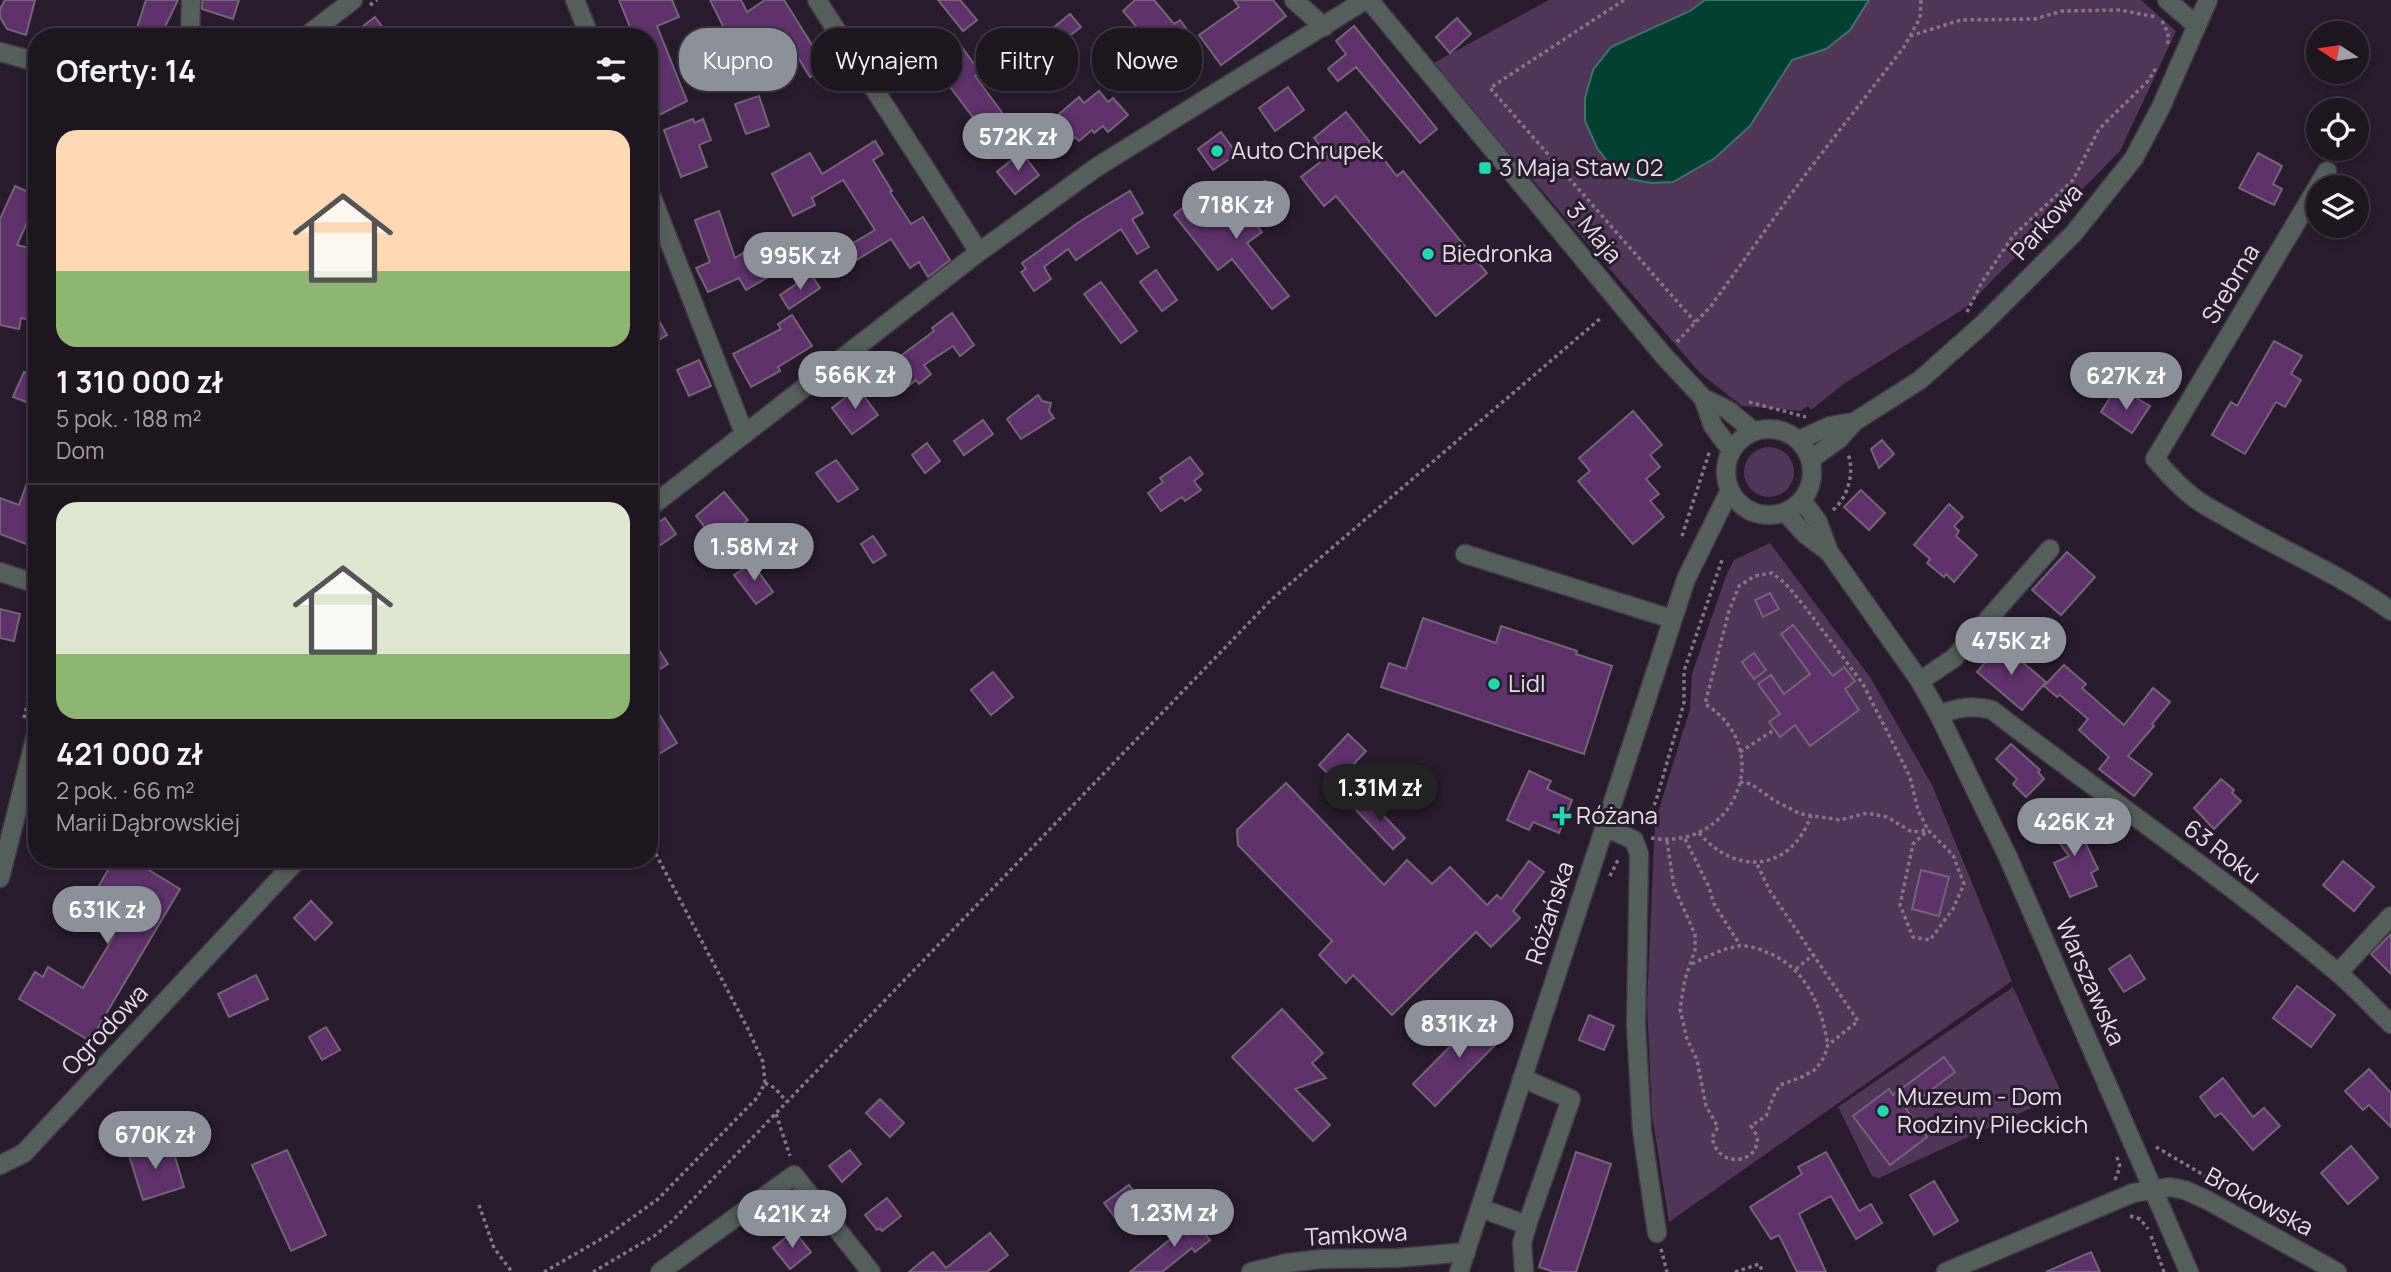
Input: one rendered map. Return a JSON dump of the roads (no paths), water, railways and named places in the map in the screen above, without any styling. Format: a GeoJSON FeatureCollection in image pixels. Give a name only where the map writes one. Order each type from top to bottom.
{"type":"FeatureCollection","features":[{"type":"Feature","properties":{"kind":"street"},"geometry":{"type":"LineString","coordinates":[[190,28],[191,0]]}},
{"type":"Feature","properties":{"kind":"street"},"geometry":{"type":"LineString","coordinates":[[316,28],[353,0]]}},
{"type":"Feature","properties":{"kind":"street"},"geometry":{"type":"LineString","coordinates":[[575,0],[586,28]]}},
{"type":"Feature","properties":{"kind":"street"},"geometry":{"type":"LineString","coordinates":[[817,0],[979,251]]}},
{"type":"Feature","properties":{"kind":"street"},"geometry":{"type":"LineString","coordinates":[[1294,0],[1324,27]]}},
{"type":"Feature","properties":{"kind":"street"},"geometry":{"type":"LineString","coordinates":[[658,501],[979,251],[1132,143],[1367,0]]}},
{"type":"Feature","properties":{"kind":"street","name":"3 Maja"},"geometry":{"type":"LineString","coordinates":[[1367,0],[1663,355],[1703,398],[1728,410],[1753,432]]}},
{"type":"Feature","properties":{"kind":"street"},"geometry":{"type":"LineString","coordinates":[[2166,0],[2197,26]]}},
{"type":"Feature","properties":{"kind":"street","name":"Parkowa"},"geometry":{"type":"LineString","coordinates":[[1811,459],[1839,439],[1854,422],[1920,380],[1983,324],[2074,233],[2133,158],[2161,107],[2208,0]]}},
{"type":"Feature","properties":{"kind":"street"},"geometry":{"type":"LineString","coordinates":[[0,52],[28,60]]}},
{"type":"Feature","properties":{"kind":"street","name":"Srebrna"},"geometry":{"type":"LineString","coordinates":[[2328,170],[2155,459],[2171,478],[2194,498],[2269,543],[2368,594],[2391,611]]}},
{"type":"Feature","properties":{"kind":"street"},"geometry":{"type":"LineString","coordinates":[[658,213],[744,433]]}},
{"type":"Feature","properties":{"kind":"street","name":"3 Maja"},"geometry":{"type":"LineString","coordinates":[[1703,398],[1713,426],[1731,450]]}},
{"type":"Feature","properties":{"kind":"street","name":"Parkowa"},"geometry":{"type":"LineString","coordinates":[[1799,440],[1830,426],[1854,422]]}},
{"type":"Feature","properties":{"kind":"street"},"geometry":{"type":"LineString","coordinates":[[1765,428],[1778,429],[1799,440],[1811,459],[1812,474],[1810,488],[1802,500],[1785,512],[1764,515],[1744,507],[1730,490],[1726,477],[1731,450],[1741,439],[1765,428]]}},
{"type":"Feature","properties":{"kind":"street","name":"Różańska"},"geometry":{"type":"LineString","coordinates":[[1459,1272],[1672,619],[1686,579],[1730,490]]}},
{"type":"Feature","properties":{"kind":"street"},"geometry":{"type":"LineString","coordinates":[[1802,500],[1818,522],[1829,552],[1920,681],[1939,715]]}},
{"type":"Feature","properties":{"kind":"street","name":"Różańska"},"geometry":{"type":"LineString","coordinates":[[1709,532],[1744,507]]}},
{"type":"Feature","properties":{"kind":"street"},"geometry":{"type":"LineString","coordinates":[[1785,512],[1805,534],[1829,552]]}},
{"type":"Feature","properties":{"kind":"street"},"geometry":{"type":"LineString","coordinates":[[1920,681],[1954,658],[2050,549]]}},
{"type":"Feature","properties":{"kind":"street"},"geometry":{"type":"LineString","coordinates":[[1465,554],[1672,619]]}},
{"type":"Feature","properties":{"kind":"street"},"geometry":{"type":"LineString","coordinates":[[0,572],[28,581]]}},
{"type":"Feature","properties":{"kind":"street","name":"63 Roku"},"geometry":{"type":"LineString","coordinates":[[1939,715],[1956,708],[1976,706],[1992,710],[2072,772],[2224,882],[2338,973],[2391,1024]]}},
{"type":"Feature","properties":{"kind":"street","name":"Warszawska"},"geometry":{"type":"LineString","coordinates":[[1939,715],[2014,870],[2189,1272]]}},
{"type":"Feature","properties":{"kind":"street"},"geometry":{"type":"LineString","coordinates":[[0,878],[28,767]]}},
{"type":"Feature","properties":{"kind":"street"},"geometry":{"type":"LineString","coordinates":[[1604,827],[1637,837],[1636,1026],[1642,1131],[1657,1233]]}},
{"type":"Feature","properties":{"kind":"street","name":"Ogrodowa"},"geometry":{"type":"LineString","coordinates":[[0,1165],[23,1153],[290,868]]}},
{"type":"Feature","properties":{"kind":"street"},"geometry":{"type":"LineString","coordinates":[[2338,973],[2391,916]]}},
{"type":"Feature","properties":{"kind":"street"},"geometry":{"type":"LineString","coordinates":[[1522,1078],[1571,1099],[1522,1243],[1524,1272]]}},
{"type":"Feature","properties":{"kind":"street"},"geometry":{"type":"LineString","coordinates":[[660,1272],[794,1175],[871,1272]]}},
{"type":"Feature","properties":{"kind":"street","name":"Brokowska"},"geometry":{"type":"LineString","coordinates":[[1946,1272],[2133,1193],[2170,1187],[2185,1190],[2207,1200],[2337,1272]]}},
{"type":"Feature","properties":{"kind":"street"},"geometry":{"type":"LineString","coordinates":[[1480,1208],[1527,1225]]}},
{"type":"Feature","properties":{"kind":"street","name":"Tamkowa"},"geometry":{"type":"LineString","coordinates":[[1251,1272],[1287,1263],[1321,1259],[1398,1258],[1466,1252]]}},
{"type":"Feature","properties":{"kind":"place","name":"Auto Chrupek"},"geometry":{"type":"Point","coordinates":[1217,151]}},
{"type":"Feature","properties":{"kind":"place","name":"3 Maja Staw 02"},"geometry":{"type":"Point","coordinates":[1485,168]}},
{"type":"Feature","properties":{"kind":"place","name":"Biedronka"},"geometry":{"type":"Point","coordinates":[1428,254]}},
{"type":"Feature","properties":{"kind":"place","name":"Lidl"},"geometry":{"type":"Point","coordinates":[1494,684]}},
{"type":"Feature","properties":{"kind":"place","name":"Różana"},"geometry":{"type":"Point","coordinates":[1562,816]}},
{"type":"Feature","properties":{"kind":"place","name":"Muzeum - Dom Rodziny Pileckich"},"geometry":{"type":"Point","coordinates":[1883,1111]}}]}
